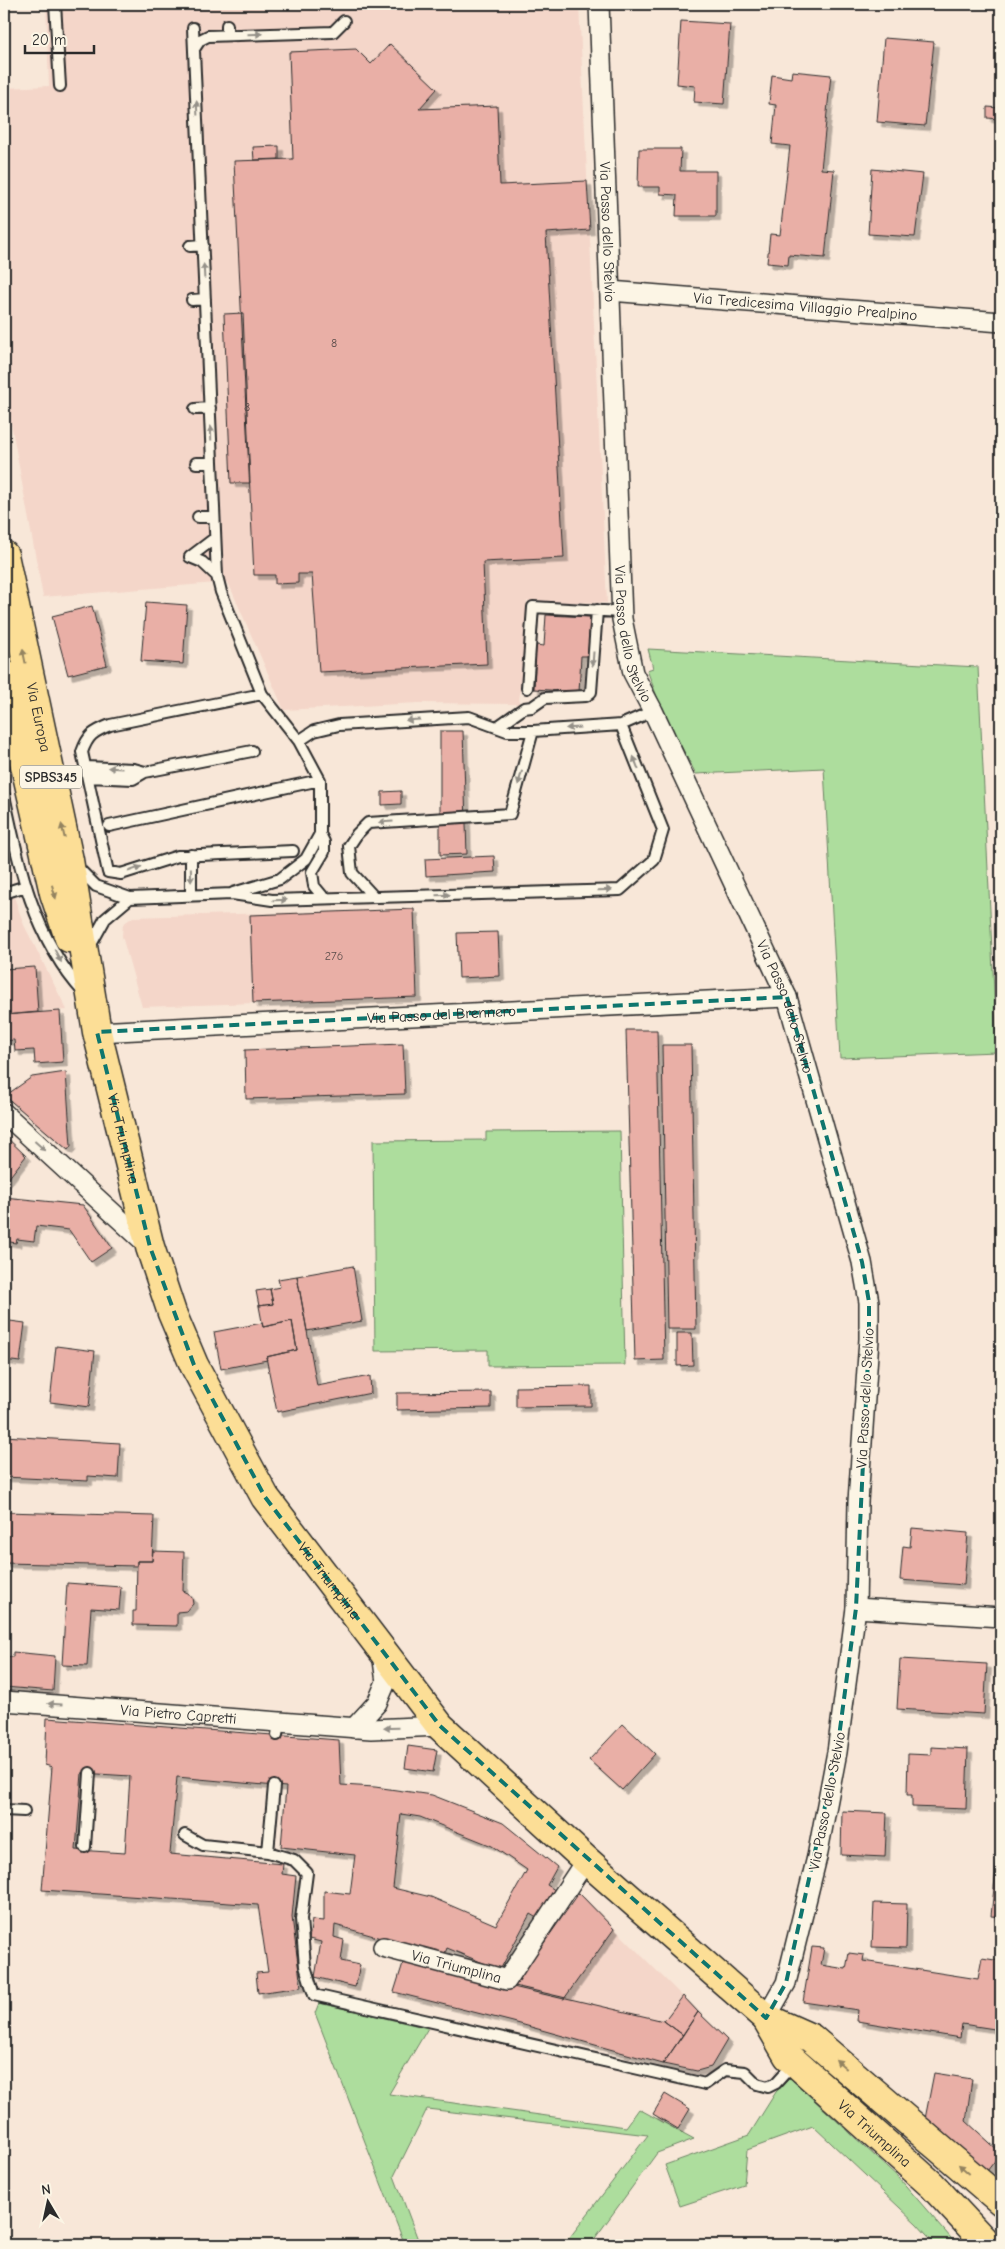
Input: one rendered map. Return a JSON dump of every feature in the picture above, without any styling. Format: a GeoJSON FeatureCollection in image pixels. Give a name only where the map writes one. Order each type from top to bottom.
{"type":"FeatureCollection","features":[{"type":"Feature","properties":{"kind":"main road","name":"Via Europa"},"geometry":{"type":"LineString","coordinates":[[4,555],[70,860],[97,1032]]}},
{"type":"Feature","properties":{"kind":"main road","name":"Via Europa"},"geometry":{"type":"LineString","coordinates":[[5,684],[54,893],[91,1000]]}},
{"type":"Feature","properties":{"kind":"main road","name":"Via Triumplina"},"geometry":{"type":"LineString","coordinates":[[97,1032],[150,1247],[172,1313],[194,1365],[265,1496],[440,1726],[586,1860],[766,2018],[811,2038],[1001,2201]]}},
{"type":"Feature","properties":{"kind":"main road","name":"Via Triumplina"},"geometry":{"type":"LineString","coordinates":[[766,2018],[788,2056],[932,2185],[988,2245]]}},
{"type":"Feature","properties":{"kind":"street","name":"Via Passo dello Stelvio"},"geometry":{"type":"LineString","coordinates":[[598,4],[622,612],[633,673],[653,711],[787,997],[862,1262],[870,1302],[858,1502],[856,1608],[837,1752],[817,1857],[786,1983],[766,2018]]}},
{"type":"Feature","properties":{"kind":"street","name":"Via Tredicesima Villaggio Prealpino"},"geometry":{"type":"LineString","coordinates":[[610,292],[1001,322]]}},
{"type":"Feature","properties":{"kind":"street","name":"Via Passo del Brennero"},"geometry":{"type":"LineString","coordinates":[[97,1032],[787,997]]}},
{"type":"Feature","properties":{"kind":"street","name":"Via Triumplina"},"geometry":{"type":"LineString","coordinates":[[4,1113],[150,1247]]}},
{"type":"Feature","properties":{"kind":"street"},"geometry":{"type":"LineString","coordinates":[[856,1608],[1001,1618]]}},
{"type":"Feature","properties":{"kind":"street"},"geometry":{"type":"LineString","coordinates":[[354,1728],[377,1703],[386,1682],[382,1649]]}},
{"type":"Feature","properties":{"kind":"street","name":"Via Pietro Capretti"},"geometry":{"type":"LineString","coordinates":[[4,1701],[93,1714],[278,1729],[370,1729],[440,1726]]}},
{"type":"Feature","properties":{"kind":"street","name":"Via Triumplina"},"geometry":{"type":"LineString","coordinates":[[383,1947],[507,1980],[586,1860]]}},
{"type":"Feature","properties":{"kind":"lane"},"geometry":{"type":"LineString","coordinates":[[55,4],[60,86]]}},
{"type":"Feature","properties":{"kind":"lane"},"geometry":{"type":"LineString","coordinates":[[194,49],[200,40],[227,30],[290,28],[333,32],[344,21]]}},
{"type":"Feature","properties":{"kind":"lane"},"geometry":{"type":"LineString","coordinates":[[193,28],[194,49],[190,80],[198,134],[217,576],[221,592],[262,694],[299,741],[320,780],[320,834],[324,842],[324,852],[312,872],[314,886],[324,898]]}},
{"type":"Feature","properties":{"kind":"lane"},"geometry":{"type":"LineString","coordinates":[[187,134],[198,134]]}},
{"type":"Feature","properties":{"kind":"lane"},"geometry":{"type":"LineString","coordinates":[[188,190],[200,190]]}},
{"type":"Feature","properties":{"kind":"lane"},"geometry":{"type":"LineString","coordinates":[[190,246],[203,245]]}},
{"type":"Feature","properties":{"kind":"lane"},"geometry":{"type":"LineString","coordinates":[[192,300],[205,299]]}},
{"type":"Feature","properties":{"kind":"lane"},"geometry":{"type":"LineString","coordinates":[[195,409],[210,408]]}},
{"type":"Feature","properties":{"kind":"lane"},"geometry":{"type":"LineString","coordinates":[[196,463],[212,463]]}},
{"type":"Feature","properties":{"kind":"lane"},"geometry":{"type":"LineString","coordinates":[[198,518],[213,517]]}},
{"type":"Feature","properties":{"kind":"lane"},"geometry":{"type":"LineString","coordinates":[[215,538],[190,557],[202,562],[217,576]]}},
{"type":"Feature","properties":{"kind":"lane"},"geometry":{"type":"LineString","coordinates":[[528,688],[533,607],[622,612]]}},
{"type":"Feature","properties":{"kind":"lane"},"geometry":{"type":"LineString","coordinates":[[497,727],[524,708],[532,707],[545,698],[586,696],[591,692],[597,610]]}},
{"type":"Feature","properties":{"kind":"lane"},"geometry":{"type":"LineString","coordinates":[[262,694],[110,725],[94,731],[86,741],[82,752],[108,872],[121,874],[168,857],[293,850]]}},
{"type":"Feature","properties":{"kind":"lane"},"geometry":{"type":"LineString","coordinates":[[299,741],[314,731],[338,725],[469,717],[507,731],[533,731],[621,725],[653,711]]}},
{"type":"Feature","properties":{"kind":"lane"},"geometry":{"type":"LineString","coordinates":[[70,860],[96,886],[130,898],[232,894],[272,900],[620,890],[654,860],[662,830],[621,725]]}},
{"type":"Feature","properties":{"kind":"lane"},"geometry":{"type":"LineString","coordinates":[[374,897],[352,873],[349,846],[357,834],[368,823],[510,814],[533,731]]}},
{"type":"Feature","properties":{"kind":"lane"},"geometry":{"type":"LineString","coordinates":[[86,772],[133,779],[145,772],[252,751]]}},
{"type":"Feature","properties":{"kind":"lane"},"geometry":{"type":"LineString","coordinates":[[109,826],[320,780]]}},
{"type":"Feature","properties":{"kind":"lane"},"geometry":{"type":"LineString","coordinates":[[4,795],[14,846],[35,914],[68,976],[91,1000]]}},
{"type":"Feature","properties":{"kind":"lane"},"geometry":{"type":"LineString","coordinates":[[232,894],[280,879],[306,859],[320,834]]}},
{"type":"Feature","properties":{"kind":"lane"},"geometry":{"type":"LineString","coordinates":[[191,855],[192,895]]}},
{"type":"Feature","properties":{"kind":"lane"},"geometry":{"type":"LineString","coordinates":[[4,893],[26,886]]}},
{"type":"Feature","properties":{"kind":"lane"},"geometry":{"type":"LineString","coordinates":[[85,956],[105,919],[130,898]]}},
{"type":"Feature","properties":{"kind":"lane"},"geometry":{"type":"LineString","coordinates":[[85,1847],[90,1773]]}},
{"type":"Feature","properties":{"kind":"lane"},"geometry":{"type":"LineString","coordinates":[[268,1852],[274,1786]]}},
{"type":"Feature","properties":{"kind":"lane"},"geometry":{"type":"LineString","coordinates":[[4,1810],[24,1811]]}},
{"type":"Feature","properties":{"kind":"lane"},"geometry":{"type":"LineString","coordinates":[[185,1835],[203,1844],[268,1852],[294,1860],[307,1873],[300,1919],[305,1966],[314,1995],[705,2084],[724,2070],[745,2072],[757,2084],[768,2087],[776,2083],[795,2062]]}},
{"type":"Feature","properties":{"kind":"highlighted area"},"geometry":{"type":"Polygon","coordinates":[[[787,997],[862,1262],[869,1302],[869,1339],[856,1608],[837,1752],[786,1983],[766,2018],[440,1726],[265,1497],[194,1365],[150,1247],[97,1032],[787,997]]]}},
{"type":"Feature","properties":{"kind":"shaded area"},"geometry":{"type":"Polygon","coordinates":[[[46,4],[579,4],[607,603],[527,601],[519,704],[418,703],[284,710],[228,582],[43,597],[4,393],[4,88],[49,86],[46,4]]]}},
{"type":"Feature","properties":{"kind":"shaded area"},"geometry":{"type":"Polygon","coordinates":[[[4,868],[24,925],[67,1010],[4,1015],[4,868]]]}},
{"type":"Feature","properties":{"kind":"shaded area"},"geometry":{"type":"Polygon","coordinates":[[[414,909],[417,997],[142,1007],[122,936],[123,924],[133,917],[414,909]]]}},
{"type":"Feature","properties":{"kind":"shaded area"},"geometry":{"type":"Polygon","coordinates":[[[579,1893],[698,2012],[663,2064],[513,2022],[394,1992],[404,1960],[513,1987],[579,1893]]]}},
{"type":"Feature","properties":{"kind":"green space"},"geometry":{"type":"Polygon","coordinates":[[[648,649],[978,667],[997,1052],[840,1058],[824,768],[696,774],[662,710],[647,670],[653,668],[648,649]]]}},
{"type":"Feature","properties":{"kind":"green space"},"geometry":{"type":"Polygon","coordinates":[[[620,1131],[625,1365],[488,1366],[488,1350],[375,1351],[373,1141],[486,1140],[486,1132],[620,1131]]]}},
{"type":"Feature","properties":{"kind":"green space"},"geometry":{"type":"Polygon","coordinates":[[[319,2003],[428,2028],[389,2094],[626,2127],[639,2109],[694,2139],[657,2153],[590,2245],[564,2245],[648,2135],[427,2109],[394,2176],[420,2245],[405,2245],[315,2013],[319,2003]]]}},
{"type":"Feature","properties":{"kind":"green space"},"geometry":{"type":"Polygon","coordinates":[[[790,2078],[899,2178],[957,2245],[936,2245],[917,2224],[813,2126],[747,2150],[744,2185],[680,2206],[665,2165],[749,2135],[776,2092],[790,2078]]]}},
{"type":"Feature","properties":{"kind":"building"},"geometry":{"type":"Polygon","coordinates":[[[681,21],[730,24],[724,104],[694,102],[695,86],[677,84],[681,21]]]}},
{"type":"Feature","properties":{"kind":"building"},"geometry":{"type":"Polygon","coordinates":[[[884,38],[934,42],[925,126],[877,122],[884,38]]]}},
{"type":"Feature","properties":{"kind":"building"},"geometry":{"type":"Polygon","coordinates":[[[390,44],[437,89],[419,109],[497,106],[500,185],[587,181],[590,230],[546,233],[564,558],[483,562],[487,664],[319,672],[312,574],[298,574],[298,583],[275,584],[275,575],[254,575],[234,161],[293,159],[289,52],[356,49],[371,64],[390,44]]]}},
{"type":"Feature","properties":{"kind":"building"},"geometry":{"type":"Polygon","coordinates":[[[792,71],[831,75],[821,169],[834,170],[825,258],[789,255],[788,265],[767,263],[770,234],[780,235],[790,146],[772,144],[776,105],[769,104],[772,75],[791,78],[792,71]]]}},
{"type":"Feature","properties":{"kind":"building"},"geometry":{"type":"Polygon","coordinates":[[[987,107],[1001,108],[1001,119],[987,118],[987,107]]]}},
{"type":"Feature","properties":{"kind":"building"},"geometry":{"type":"Polygon","coordinates":[[[279,146],[279,159],[254,160],[253,147],[279,146]]]}},
{"type":"Feature","properties":{"kind":"building"},"geometry":{"type":"Polygon","coordinates":[[[639,149],[681,149],[680,171],[716,171],[716,216],[676,216],[677,195],[660,194],[660,187],[638,187],[639,149]]]}},
{"type":"Feature","properties":{"kind":"building"},"geometry":{"type":"Polygon","coordinates":[[[872,169],[923,174],[915,237],[868,234],[872,169]]]}},
{"type":"Feature","properties":{"kind":"building"},"geometry":{"type":"Polygon","coordinates":[[[243,313],[250,483],[231,483],[224,314],[243,313]]]}},
{"type":"Feature","properties":{"kind":"building"},"geometry":{"type":"Polygon","coordinates":[[[146,602],[187,605],[183,664],[141,661],[146,602]]]}},
{"type":"Feature","properties":{"kind":"building"},"geometry":{"type":"Polygon","coordinates":[[[92,606],[107,665],[68,675],[52,616],[92,606]]]}},
{"type":"Feature","properties":{"kind":"building"},"geometry":{"type":"Polygon","coordinates":[[[546,615],[590,617],[588,656],[581,656],[579,692],[534,689],[536,645],[544,646],[546,615]]]}},
{"type":"Feature","properties":{"kind":"building"},"geometry":{"type":"Polygon","coordinates":[[[440,731],[463,731],[467,854],[440,855],[440,731]]]}},
{"type":"Feature","properties":{"kind":"building"},"geometry":{"type":"Polygon","coordinates":[[[401,791],[401,804],[382,805],[382,792],[401,791]]]}},
{"type":"Feature","properties":{"kind":"building"},"geometry":{"type":"Polygon","coordinates":[[[494,856],[495,872],[426,876],[425,859],[494,856]]]}},
{"type":"Feature","properties":{"kind":"building"},"geometry":{"type":"Polygon","coordinates":[[[414,909],[417,997],[253,1003],[250,915],[414,909]]]}},
{"type":"Feature","properties":{"kind":"building"},"geometry":{"type":"Polygon","coordinates":[[[498,932],[500,976],[459,978],[457,933],[498,932]]]}},
{"type":"Feature","properties":{"kind":"building"},"geometry":{"type":"Polygon","coordinates":[[[35,967],[38,1012],[4,1015],[4,969],[35,967]]]}},
{"type":"Feature","properties":{"kind":"building"},"geometry":{"type":"Polygon","coordinates":[[[60,1011],[63,1062],[35,1064],[34,1050],[15,1051],[14,1040],[4,1041],[4,1015],[60,1011]]]}},
{"type":"Feature","properties":{"kind":"building"},"geometry":{"type":"Polygon","coordinates":[[[626,1030],[657,1030],[664,1360],[635,1361],[626,1030]]]}},
{"type":"Feature","properties":{"kind":"building"},"geometry":{"type":"Polygon","coordinates":[[[403,1044],[405,1094],[246,1099],[245,1050],[403,1044]]]}},
{"type":"Feature","properties":{"kind":"building"},"geometry":{"type":"Polygon","coordinates":[[[662,1045],[691,1045],[696,1329],[667,1329],[662,1045]]]}},
{"type":"Feature","properties":{"kind":"building"},"geometry":{"type":"Polygon","coordinates":[[[66,1072],[71,1146],[68,1150],[5,1096],[32,1077],[66,1072]]]}},
{"type":"Feature","properties":{"kind":"building"},"geometry":{"type":"Polygon","coordinates":[[[4,1135],[26,1156],[4,1184],[4,1135]]]}},
{"type":"Feature","properties":{"kind":"building"},"geometry":{"type":"Polygon","coordinates":[[[4,1197],[83,1205],[112,1248],[91,1262],[69,1230],[36,1226],[34,1241],[17,1239],[16,1243],[4,1241],[4,1197]]]}},
{"type":"Feature","properties":{"kind":"building"},"geometry":{"type":"Polygon","coordinates":[[[353,1266],[362,1321],[307,1331],[297,1276],[353,1266]]]}},
{"type":"Feature","properties":{"kind":"building"},"geometry":{"type":"Polygon","coordinates":[[[297,1276],[317,1386],[370,1376],[371,1393],[277,1412],[266,1357],[297,1350],[292,1321],[263,1327],[259,1306],[273,1304],[270,1289],[280,1287],[278,1279],[297,1276]]]}},
{"type":"Feature","properties":{"kind":"building"},"geometry":{"type":"Polygon","coordinates":[[[270,1289],[273,1304],[259,1306],[256,1291],[270,1289]]]}},
{"type":"Feature","properties":{"kind":"building"},"geometry":{"type":"Polygon","coordinates":[[[10,1321],[25,1323],[20,1362],[4,1360],[4,1330],[8,1330],[10,1321]]]}},
{"type":"Feature","properties":{"kind":"building"},"geometry":{"type":"Polygon","coordinates":[[[292,1321],[297,1350],[266,1357],[267,1360],[221,1369],[214,1332],[262,1323],[263,1327],[292,1321]]]}},
{"type":"Feature","properties":{"kind":"building"},"geometry":{"type":"Polygon","coordinates":[[[677,1333],[692,1333],[693,1365],[677,1366],[677,1333]]]}},
{"type":"Feature","properties":{"kind":"building"},"geometry":{"type":"Polygon","coordinates":[[[56,1346],[95,1351],[89,1407],[50,1402],[56,1346]]]}},
{"type":"Feature","properties":{"kind":"building"},"geometry":{"type":"Polygon","coordinates":[[[591,1386],[591,1406],[516,1407],[516,1387],[591,1386]]]}},
{"type":"Feature","properties":{"kind":"building"},"geometry":{"type":"Polygon","coordinates":[[[491,1392],[491,1408],[397,1410],[397,1393],[491,1392]]]}},
{"type":"Feature","properties":{"kind":"building"},"geometry":{"type":"Polygon","coordinates":[[[4,1436],[120,1443],[118,1478],[88,1476],[88,1481],[4,1477],[4,1436]]]}},
{"type":"Feature","properties":{"kind":"building"},"geometry":{"type":"Polygon","coordinates":[[[4,1512],[154,1516],[152,1561],[137,1561],[137,1566],[4,1563],[4,1512]]]}},
{"type":"Feature","properties":{"kind":"building"},"geometry":{"type":"Polygon","coordinates":[[[912,1528],[968,1533],[964,1585],[900,1580],[903,1546],[910,1547],[912,1528]]]}},
{"type":"Feature","properties":{"kind":"building"},"geometry":{"type":"Polygon","coordinates":[[[153,1551],[184,1552],[183,1591],[192,1598],[193,1604],[187,1611],[177,1612],[177,1626],[133,1625],[133,1611],[136,1611],[137,1561],[152,1561],[153,1551]]]}},
{"type":"Feature","properties":{"kind":"building"},"geometry":{"type":"Polygon","coordinates":[[[67,1583],[121,1587],[119,1610],[91,1608],[87,1666],[62,1665],[67,1583]]]}},
{"type":"Feature","properties":{"kind":"building"},"geometry":{"type":"Polygon","coordinates":[[[13,1652],[55,1656],[53,1691],[4,1687],[4,1656],[13,1657],[13,1652]]]}},
{"type":"Feature","properties":{"kind":"building"},"geometry":{"type":"Polygon","coordinates":[[[900,1659],[987,1664],[984,1714],[897,1709],[900,1659]]]}},
{"type":"Feature","properties":{"kind":"building"},"geometry":{"type":"Polygon","coordinates":[[[47,1718],[339,1740],[341,1785],[375,1787],[432,1795],[503,1823],[557,1867],[547,1885],[558,1892],[540,1920],[530,1914],[500,1970],[447,1948],[444,1956],[335,1925],[334,1937],[344,1940],[341,1961],[360,1965],[355,1987],[315,1977],[321,1942],[309,1939],[312,1920],[324,1921],[324,1891],[350,1894],[355,1855],[281,1847],[286,1787],[177,1777],[170,1854],[283,1864],[282,1874],[296,1876],[292,1917],[301,1987],[258,1993],[256,1973],[268,1972],[258,1905],[42,1890],[52,1767],[45,1765],[47,1718]],[[82,1773],[76,1850],[125,1853],[130,1776],[82,1773]],[[401,1814],[393,1888],[431,1897],[496,1925],[527,1870],[492,1846],[420,1817],[401,1814]]]}},
{"type":"Feature","properties":{"kind":"building"},"geometry":{"type":"Polygon","coordinates":[[[623,1724],[655,1754],[622,1790],[589,1760],[623,1724]]]}},
{"type":"Feature","properties":{"kind":"building"},"geometry":{"type":"Polygon","coordinates":[[[408,1746],[437,1750],[433,1772],[405,1768],[408,1746]]]}},
{"type":"Feature","properties":{"kind":"building"},"geometry":{"type":"Polygon","coordinates":[[[931,1747],[968,1749],[966,1809],[912,1807],[912,1795],[907,1795],[908,1754],[931,1755],[931,1747]]]}},
{"type":"Feature","properties":{"kind":"building"},"geometry":{"type":"Polygon","coordinates":[[[842,1811],[887,1813],[885,1857],[841,1855],[842,1811]]]}},
{"type":"Feature","properties":{"kind":"building"},"geometry":{"type":"Polygon","coordinates":[[[999,1841],[1001,1841],[1001,1917],[991,1916],[999,1841]]]}},
{"type":"Feature","properties":{"kind":"building"},"geometry":{"type":"Polygon","coordinates":[[[579,1893],[614,1929],[564,1999],[513,1987],[579,1893]]]}},
{"type":"Feature","properties":{"kind":"building"},"geometry":{"type":"Polygon","coordinates":[[[874,1903],[907,1904],[906,1948],[872,1947],[874,1903]]]}},
{"type":"Feature","properties":{"kind":"building"},"geometry":{"type":"Polygon","coordinates":[[[812,1947],[824,1948],[821,1965],[846,1969],[849,1953],[864,1955],[863,1961],[978,1979],[982,1958],[1001,1961],[1001,2030],[962,2024],[960,2038],[857,2021],[858,2010],[803,2002],[812,1947]]]}},
{"type":"Feature","properties":{"kind":"building"},"geometry":{"type":"Polygon","coordinates":[[[404,1960],[664,2021],[683,2035],[663,2064],[513,2022],[394,1992],[404,1960]]]}},
{"type":"Feature","properties":{"kind":"building"},"geometry":{"type":"Polygon","coordinates":[[[683,1996],[698,2012],[683,2035],[664,2021],[683,1996]]]}},
{"type":"Feature","properties":{"kind":"building"},"geometry":{"type":"Polygon","coordinates":[[[698,2012],[727,2040],[711,2067],[697,2071],[663,2064],[698,2012]]]}},
{"type":"Feature","properties":{"kind":"building"},"geometry":{"type":"Polygon","coordinates":[[[934,2073],[972,2079],[966,2121],[1001,2153],[987,2171],[925,2119],[934,2073]]]}},
{"type":"Feature","properties":{"kind":"building"},"geometry":{"type":"Polygon","coordinates":[[[665,2094],[690,2109],[678,2129],[653,2114],[665,2094]]]}}]}
